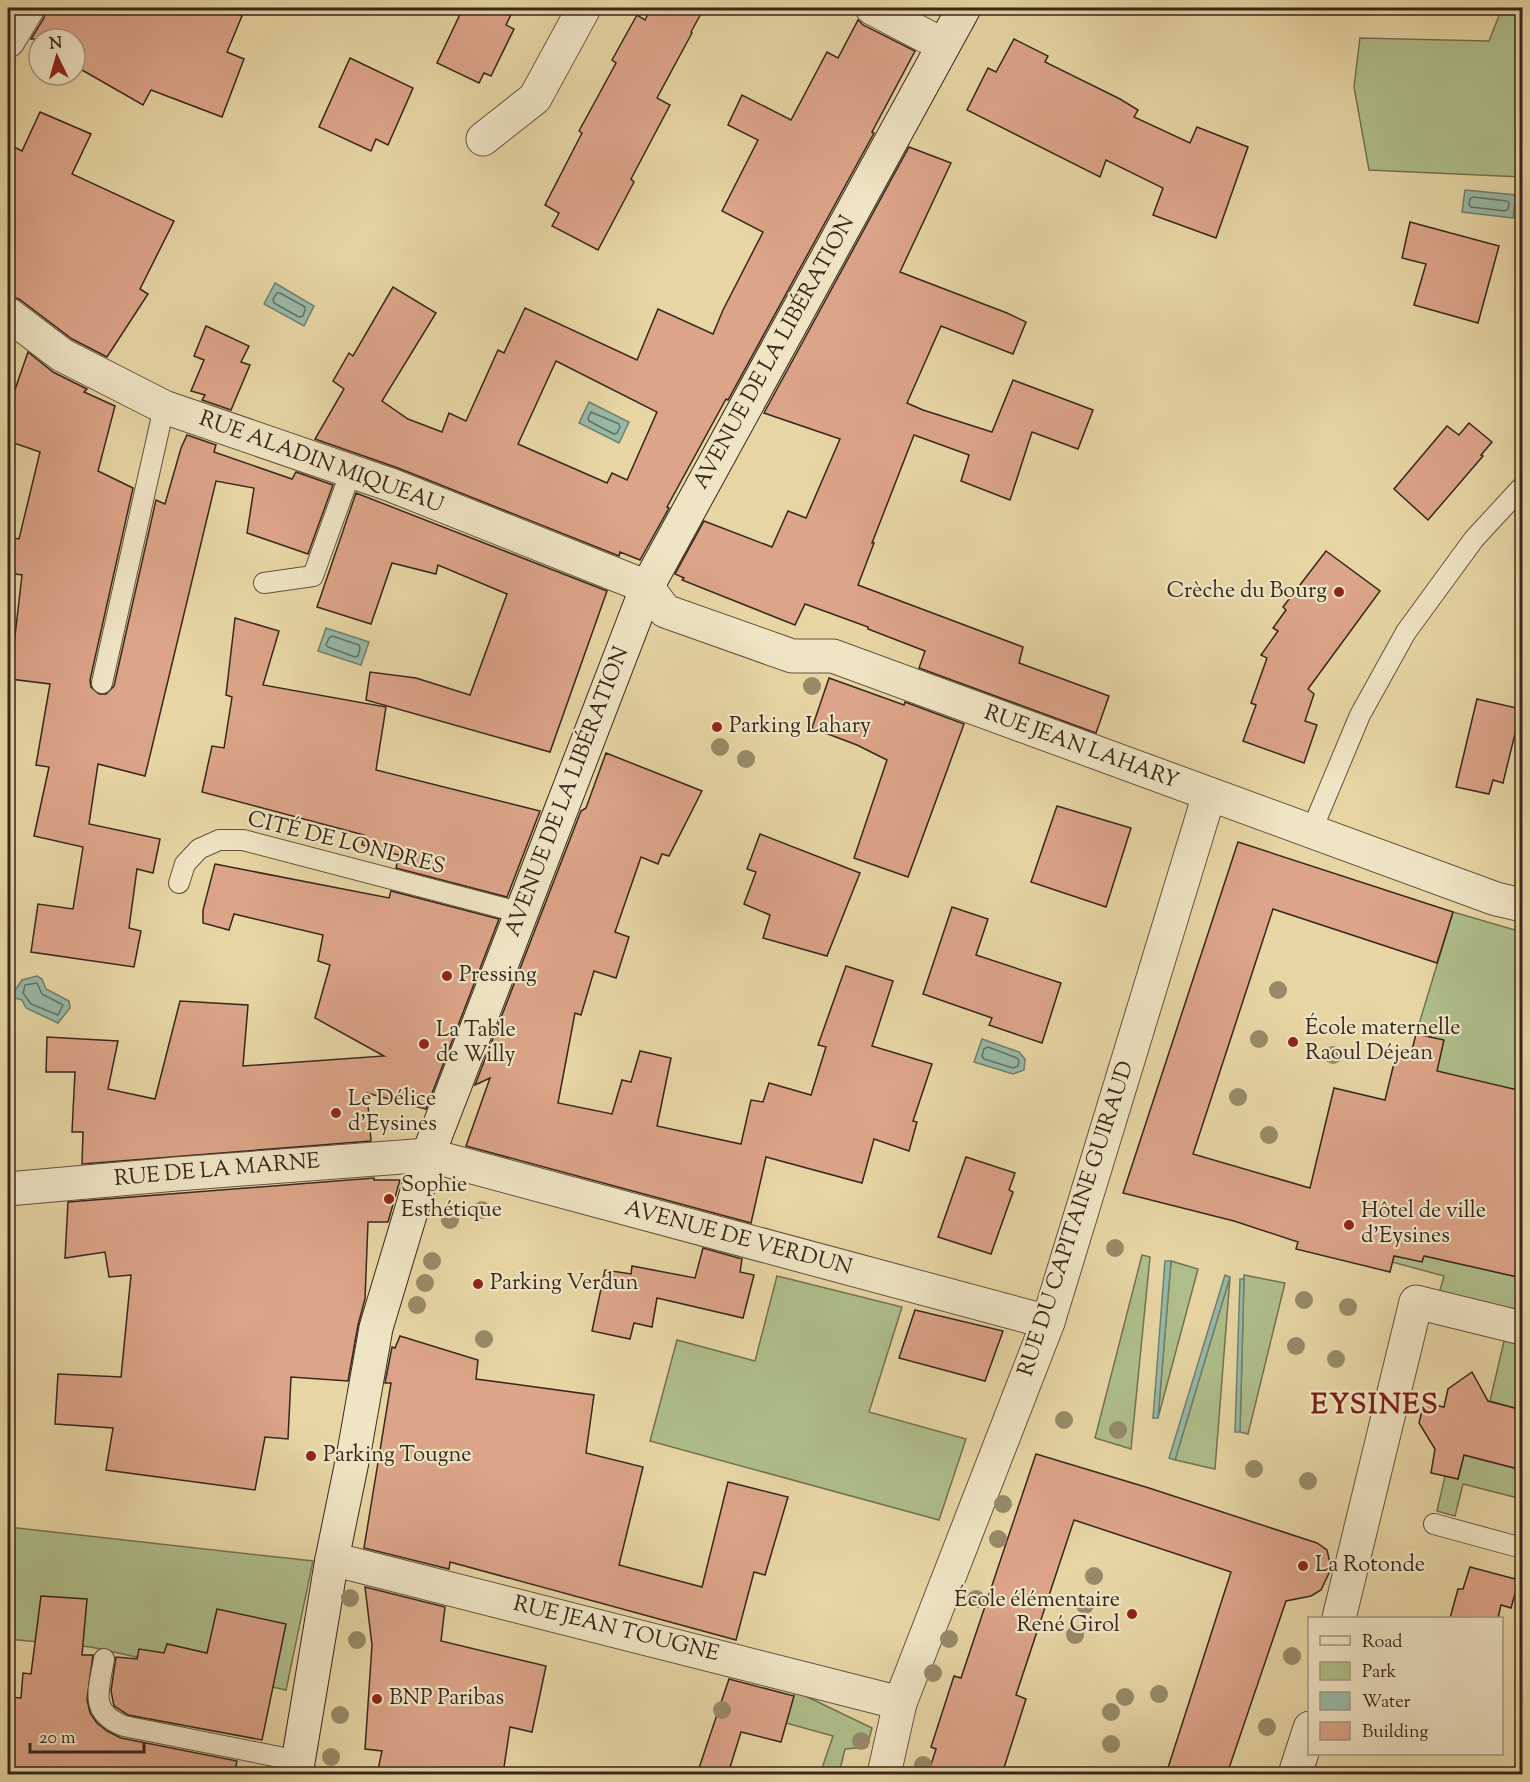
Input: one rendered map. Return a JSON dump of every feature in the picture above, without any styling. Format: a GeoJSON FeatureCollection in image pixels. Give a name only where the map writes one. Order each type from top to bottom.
{"type":"FeatureCollection","features":[{"type":"Feature","properties":{"kind":"street"},"geometry":{"type":"LineString","coordinates":[[8,40],[28,8]]}},
{"type":"Feature","properties":{"kind":"street"},"geometry":{"type":"LineString","coordinates":[[483,139],[535,98],[584,8]]}},
{"type":"Feature","properties":{"kind":"street"},"geometry":{"type":"LineString","coordinates":[[872,8],[943,45]]}},
{"type":"Feature","properties":{"kind":"street","name":"AVENUE DE LA LIBÉRATION"},"geometry":{"type":"LineString","coordinates":[[297,1768],[332,1559],[376,1328],[428,1155],[647,587],[964,8]]}},
{"type":"Feature","properties":{"kind":"street","name":"RUE ALADIN MIQUEAU"},"geometry":{"type":"LineString","coordinates":[[8,314],[62,355],[164,407],[391,484],[647,587]]}},
{"type":"Feature","properties":{"kind":"street","name":"RUE JEAN LAHARY"},"geometry":{"type":"LineString","coordinates":[[647,587],[665,611],[792,656],[833,656],[1311,832],[1496,898],[1522,904]]}},
{"type":"Feature","properties":{"kind":"street","name":"RUE DU CAPITAINE GUIRAUD"},"geometry":{"type":"LineString","coordinates":[[884,1774],[900,1703],[1048,1322],[1209,795]]}},
{"type":"Feature","properties":{"kind":"street","name":"AVENUE DE VERDUN"},"geometry":{"type":"LineString","coordinates":[[428,1155],[1048,1322]]}},
{"type":"Feature","properties":{"kind":"street","name":"RUE DE LA MARNE"},"geometry":{"type":"LineString","coordinates":[[8,1189],[428,1155]]}},
{"type":"Feature","properties":{"kind":"street"},"geometry":{"type":"LineString","coordinates":[[1339,1617],[1416,1302],[1515,1326]]}},
{"type":"Feature","properties":{"kind":"street","name":"RUE JEAN TOUGNE"},"geometry":{"type":"LineString","coordinates":[[332,1559],[900,1703]]}},
{"type":"Feature","properties":{"kind":"street"},"geometry":{"type":"LineString","coordinates":[[1296,1774],[1308,1735]]}},
{"type":"Feature","properties":{"kind":"lane"},"geometry":{"type":"LineString","coordinates":[[102,684],[164,407]]}},
{"type":"Feature","properties":{"kind":"lane"},"geometry":{"type":"LineString","coordinates":[[264,584],[313,576],[351,471]]}},
{"type":"Feature","properties":{"kind":"lane"},"geometry":{"type":"LineString","coordinates":[[1311,832],[1360,715],[1406,632],[1474,539],[1522,487]]}},
{"type":"Feature","properties":{"kind":"lane","name":"CITÉ DE LONDRES"},"geometry":{"type":"LineString","coordinates":[[179,883],[185,864],[199,849],[219,840],[243,840],[522,912]]}},
{"type":"Feature","properties":{"kind":"lane"},"geometry":{"type":"LineString","coordinates":[[1434,1524],[1522,1548]]}},
{"type":"Feature","properties":{"kind":"lane"},"geometry":{"type":"LineString","coordinates":[[104,1659],[98,1699],[102,1712],[110,1720],[124,1726],[297,1768]]}},
{"type":"Feature","properties":{"kind":"green space"},"geometry":{"type":"Polygon","coordinates":[[[1502,8],[1522,8],[1522,177],[1369,170],[1354,87],[1360,38],[1489,41],[1502,8]]]}},
{"type":"Feature","properties":{"kind":"green space"},"geometry":{"type":"Polygon","coordinates":[[[1453,912],[1522,932],[1522,1091],[1467,1079],[1416,1161],[1443,1040],[1416,1034],[1453,912]]]}},
{"type":"Feature","properties":{"kind":"green space"},"geometry":{"type":"Polygon","coordinates":[[[1414,1168],[1412,1259],[1422,1262],[1426,1246],[1439,1259],[1522,1278],[1522,1410],[1490,1401],[1508,1324],[1438,1297],[1444,1276],[1392,1262],[1414,1168]]]}},
{"type":"Feature","properties":{"kind":"green space"},"geometry":{"type":"Polygon","coordinates":[[[1142,1255],[1150,1257],[1131,1449],[1095,1438],[1142,1255]]]}},
{"type":"Feature","properties":{"kind":"green space"},"geometry":{"type":"Polygon","coordinates":[[[1171,1261],[1198,1269],[1158,1418],[1171,1261]]]}},
{"type":"Feature","properties":{"kind":"green space"},"geometry":{"type":"Polygon","coordinates":[[[1244,1275],[1285,1283],[1248,1434],[1240,1432],[1244,1275]]]}},
{"type":"Feature","properties":{"kind":"green space"},"geometry":{"type":"Polygon","coordinates":[[[777,1276],[902,1307],[869,1412],[966,1439],[939,1520],[650,1441],[677,1340],[755,1361],[777,1276]]]}},
{"type":"Feature","properties":{"kind":"green space"},"geometry":{"type":"Polygon","coordinates":[[[1230,1277],[1215,1469],[1175,1460],[1230,1277]]]}},
{"type":"Feature","properties":{"kind":"green space"},"geometry":{"type":"Polygon","coordinates":[[[1464,1455],[1522,1470],[1522,1499],[1463,1484],[1455,1516],[1437,1511],[1445,1476],[1458,1478],[1464,1455]]]}},
{"type":"Feature","properties":{"kind":"green space"},"geometry":{"type":"Polygon","coordinates":[[[8,1527],[313,1561],[286,1690],[91,1647],[8,1639],[8,1527]]]}},
{"type":"Feature","properties":{"kind":"green space"},"geometry":{"type":"Polygon","coordinates":[[[795,1691],[872,1728],[867,1747],[845,1749],[839,1774],[820,1774],[833,1736],[786,1723],[795,1691]]]}},
{"type":"Feature","properties":{"kind":"water"},"geometry":{"type":"Polygon","coordinates":[[[1465,190],[1516,195],[1513,218],[1462,212],[1465,190]]]}},
{"type":"Feature","properties":{"kind":"water"},"geometry":{"type":"Polygon","coordinates":[[[275,283],[314,306],[304,326],[264,304],[275,283]]]}},
{"type":"Feature","properties":{"kind":"water"},"geometry":{"type":"Polygon","coordinates":[[[589,402],[629,422],[619,443],[579,423],[589,402]]]}},
{"type":"Feature","properties":{"kind":"water"},"geometry":{"type":"Polygon","coordinates":[[[326,628],[369,642],[361,665],[318,651],[326,628]]]}},
{"type":"Feature","properties":{"kind":"water"},"geometry":{"type":"Polygon","coordinates":[[[37,976],[42,979],[46,989],[69,1001],[70,1008],[58,1023],[26,1008],[22,1000],[15,998],[14,992],[22,980],[37,976]]]}},
{"type":"Feature","properties":{"kind":"water"},"geometry":{"type":"Polygon","coordinates":[[[982,1039],[1019,1052],[1025,1059],[1024,1070],[1013,1074],[974,1062],[982,1039]]]}},
{"type":"Feature","properties":{"kind":"water"},"geometry":{"type":"Polygon","coordinates":[[[1165,1261],[1171,1261],[1158,1418],[1153,1418],[1165,1261]]]}},
{"type":"Feature","properties":{"kind":"water"},"geometry":{"type":"Polygon","coordinates":[[[1225,1275],[1230,1277],[1175,1460],[1169,1458],[1225,1275]]]}},
{"type":"Feature","properties":{"kind":"water"},"geometry":{"type":"Polygon","coordinates":[[[1240,1279],[1244,1279],[1240,1432],[1235,1432],[1240,1279]]]}},
{"type":"Feature","properties":{"kind":"building"},"geometry":{"type":"Polygon","coordinates":[[[47,8],[222,8],[242,16],[227,52],[244,59],[222,117],[151,90],[143,105],[87,73],[87,27],[38,27],[47,8]]]}},
{"type":"Feature","properties":{"kind":"building"},"geometry":{"type":"Polygon","coordinates":[[[463,8],[514,8],[506,25],[514,29],[491,76],[484,73],[479,83],[437,63],[463,8]]]}},
{"type":"Feature","properties":{"kind":"building"},"geometry":{"type":"Polygon","coordinates":[[[651,8],[704,8],[657,98],[670,105],[631,179],[634,182],[598,250],[552,226],[559,213],[545,205],[582,133],[579,131],[616,63],[612,60],[637,15],[645,20],[651,8]]]}},
{"type":"Feature","properties":{"kind":"building"},"geometry":{"type":"Polygon","coordinates":[[[858,20],[863,25],[915,51],[872,132],[874,133],[728,400],[726,399],[640,560],[620,552],[619,556],[398,468],[315,439],[344,389],[333,381],[349,353],[353,356],[393,287],[436,313],[382,401],[408,419],[442,432],[449,413],[466,421],[498,350],[504,353],[525,308],[637,360],[658,309],[713,334],[763,232],[722,211],[758,140],[728,125],[742,95],[791,120],[827,52],[838,58],[858,20]],[[556,361],[518,444],[607,483],[612,473],[627,480],[657,412],[556,361]]]}},
{"type":"Feature","properties":{"kind":"building"},"geometry":{"type":"Polygon","coordinates":[[[1014,39],[1048,56],[1045,62],[1138,110],[1134,117],[1190,143],[1197,127],[1248,147],[1216,238],[1153,215],[1163,188],[1106,160],[1100,177],[967,110],[988,68],[996,72],[1014,39]]]}},
{"type":"Feature","properties":{"kind":"building"},"geometry":{"type":"Polygon","coordinates":[[[350,58],[413,88],[388,145],[376,139],[371,151],[319,127],[350,58]]]}},
{"type":"Feature","properties":{"kind":"building"},"geometry":{"type":"Polygon","coordinates":[[[40,112],[91,134],[72,174],[174,221],[140,289],[148,294],[107,357],[72,339],[19,299],[8,296],[8,144],[22,151],[40,112]]]}},
{"type":"Feature","properties":{"kind":"building"},"geometry":{"type":"Polygon","coordinates":[[[909,147],[951,163],[900,272],[1026,322],[1013,354],[941,326],[907,403],[992,432],[1013,380],[1093,410],[1078,449],[1032,432],[1010,500],[961,481],[969,455],[914,435],[858,585],[1023,647],[1019,663],[1109,696],[1096,733],[919,668],[925,651],[868,629],[868,627],[805,604],[795,625],[682,580],[684,578],[675,574],[704,521],[772,547],[788,511],[806,518],[840,439],[764,413],[909,147]]]}},
{"type":"Feature","properties":{"kind":"building"},"geometry":{"type":"Polygon","coordinates":[[[1410,222],[1499,246],[1478,323],[1414,305],[1426,264],[1402,258],[1410,222]]]}},
{"type":"Feature","properties":{"kind":"building"},"geometry":{"type":"Polygon","coordinates":[[[206,326],[249,346],[241,362],[250,365],[231,410],[202,400],[205,395],[191,391],[204,360],[194,356],[206,326]]]}},
{"type":"Feature","properties":{"kind":"building"},"geometry":{"type":"Polygon","coordinates":[[[28,352],[53,372],[87,389],[84,392],[115,406],[98,471],[133,488],[90,680],[91,687],[99,694],[106,694],[114,686],[156,500],[165,504],[187,435],[216,445],[214,452],[292,479],[296,472],[333,485],[308,554],[247,533],[254,488],[216,481],[145,776],[98,764],[89,824],[160,839],[153,873],[137,869],[129,928],[141,931],[134,967],[31,952],[38,904],[73,909],[83,847],[34,836],[49,767],[36,765],[50,684],[10,679],[22,575],[8,573],[8,537],[19,539],[40,452],[8,441],[8,410],[28,352]]]}},
{"type":"Feature","properties":{"kind":"building"},"geometry":{"type":"Polygon","coordinates":[[[1469,423],[1492,442],[1481,455],[1483,456],[1428,520],[1394,489],[1447,426],[1459,435],[1469,423]]]}},
{"type":"Feature","properties":{"kind":"building"},"geometry":{"type":"Polygon","coordinates":[[[356,493],[607,591],[550,752],[366,700],[370,672],[416,678],[470,695],[507,594],[438,565],[436,574],[392,563],[371,624],[317,607],[356,493]]]}},
{"type":"Feature","properties":{"kind":"building"},"geometry":{"type":"Polygon","coordinates":[[[1326,551],[1380,591],[1308,689],[1314,694],[1305,721],[1317,725],[1304,763],[1243,741],[1256,705],[1251,703],[1267,658],[1261,655],[1278,631],[1273,628],[1286,610],[1283,607],[1326,551]]]}},
{"type":"Feature","properties":{"kind":"building"},"geometry":{"type":"Polygon","coordinates":[[[235,618],[279,631],[263,685],[386,707],[376,770],[540,811],[507,897],[396,868],[399,855],[362,845],[364,835],[202,792],[212,746],[224,748],[232,697],[226,695],[235,618]]]}},
{"type":"Feature","properties":{"kind":"building"},"geometry":{"type":"Polygon","coordinates":[[[829,678],[964,724],[908,877],[854,858],[887,760],[857,745],[812,728],[829,678]]]}},
{"type":"Feature","properties":{"kind":"building"},"geometry":{"type":"Polygon","coordinates":[[[1477,699],[1521,709],[1503,783],[1493,780],[1489,794],[1456,787],[1477,699]]]}},
{"type":"Feature","properties":{"kind":"building"},"geometry":{"type":"Polygon","coordinates":[[[606,753],[702,791],[669,856],[662,854],[658,864],[641,857],[615,932],[629,937],[616,978],[594,971],[581,1015],[575,1013],[558,1103],[612,1114],[622,1080],[631,1082],[640,1051],[671,1058],[657,1126],[741,1144],[751,1100],[763,1102],[769,1083],[811,1095],[826,1047],[818,1045],[846,966],[893,981],[872,1046],[932,1064],[913,1121],[917,1122],[909,1151],[874,1139],[862,1183],[766,1157],[751,1223],[466,1146],[490,1078],[475,1085],[581,811],[586,808],[606,753]]]}},
{"type":"Feature","properties":{"kind":"building"},"geometry":{"type":"Polygon","coordinates":[[[1057,806],[1131,828],[1106,907],[1031,882],[1057,806]]]}},
{"type":"Feature","properties":{"kind":"building"},"geometry":{"type":"Polygon","coordinates":[[[760,834],[860,873],[827,956],[763,938],[770,915],[744,904],[756,872],[747,869],[760,834]]]}},
{"type":"Feature","properties":{"kind":"building"},"geometry":{"type":"Polygon","coordinates":[[[1238,842],[1453,912],[1437,963],[1273,909],[1193,1154],[1310,1188],[1334,1088],[1385,1100],[1397,1051],[1411,1054],[1416,1034],[1444,1040],[1437,1071],[1522,1091],[1522,1278],[1424,1256],[1422,1262],[1394,1256],[1390,1272],[1296,1249],[1298,1242],[1234,1221],[1123,1193],[1238,842]]]}},
{"type":"Feature","properties":{"kind":"building"},"geometry":{"type":"Polygon","coordinates":[[[215,864],[389,898],[391,891],[499,919],[426,1109],[367,1093],[371,1141],[82,1164],[83,1132],[72,1132],[75,1072],[46,1072],[47,1037],[118,1041],[108,1089],[155,1099],[180,1001],[248,1005],[243,1066],[384,1056],[315,1018],[330,965],[318,961],[323,935],[234,914],[229,930],[203,923],[203,910],[215,864]]]}},
{"type":"Feature","properties":{"kind":"building"},"geometry":{"type":"Polygon","coordinates":[[[952,907],[988,919],[976,955],[1061,983],[1042,1043],[989,1025],[992,1018],[923,994],[952,907]]]}},
{"type":"Feature","properties":{"kind":"building"},"geometry":{"type":"Polygon","coordinates":[[[966,1157],[1015,1173],[1009,1190],[1013,1192],[991,1254],[938,1237],[966,1157]]]}},
{"type":"Feature","properties":{"kind":"building"},"geometry":{"type":"Polygon","coordinates":[[[374,1178],[374,1180],[400,1180],[388,1222],[368,1222],[365,1299],[348,1381],[291,1377],[288,1439],[265,1437],[255,1490],[106,1470],[113,1428],[55,1424],[58,1374],[121,1377],[131,1275],[109,1277],[105,1252],[65,1258],[68,1202],[374,1178]]]}},
{"type":"Feature","properties":{"kind":"building"},"geometry":{"type":"Polygon","coordinates":[[[703,1248],[742,1259],[740,1272],[754,1275],[743,1318],[657,1298],[652,1327],[634,1323],[630,1339],[592,1331],[605,1270],[631,1274],[632,1266],[695,1278],[703,1248]]]}},
{"type":"Feature","properties":{"kind":"building"},"geometry":{"type":"Polygon","coordinates":[[[915,1310],[1003,1331],[985,1381],[899,1358],[915,1310]]]}},
{"type":"Feature","properties":{"kind":"building"},"geometry":{"type":"Polygon","coordinates":[[[400,1336],[478,1360],[476,1379],[594,1395],[586,1453],[643,1467],[619,1565],[702,1587],[728,1482],[788,1497],[765,1575],[754,1572],[736,1640],[450,1562],[449,1569],[364,1548],[391,1383],[385,1383],[392,1347],[395,1348],[400,1336]]]}},
{"type":"Feature","properties":{"kind":"building"},"geometry":{"type":"Polygon","coordinates":[[[1472,1372],[1488,1401],[1522,1410],[1522,1470],[1464,1455],[1458,1479],[1431,1473],[1435,1449],[1419,1423],[1424,1403],[1444,1407],[1448,1389],[1472,1372]]]}},
{"type":"Feature","properties":{"kind":"building"},"geometry":{"type":"Polygon","coordinates":[[[1036,1454],[1317,1543],[1327,1550],[1330,1563],[1329,1573],[1321,1590],[1311,1596],[1286,1601],[1227,1774],[1166,1774],[1231,1572],[1074,1520],[1016,1695],[1026,1699],[1002,1774],[928,1774],[936,1749],[931,1747],[954,1676],[961,1678],[1036,1454]]]}},
{"type":"Feature","properties":{"kind":"building"},"geometry":{"type":"Polygon","coordinates":[[[1470,1567],[1519,1580],[1511,1608],[1501,1605],[1498,1617],[1450,1617],[1458,1589],[1463,1589],[1470,1567]]]}},
{"type":"Feature","properties":{"kind":"building"},"geometry":{"type":"Polygon","coordinates":[[[365,1587],[445,1607],[441,1641],[546,1666],[532,1732],[510,1727],[503,1774],[377,1774],[382,1751],[365,1749],[372,1645],[365,1587]]]}},
{"type":"Feature","properties":{"kind":"building"},"geometry":{"type":"Polygon","coordinates":[[[41,1596],[87,1599],[82,1655],[93,1655],[87,1699],[90,1713],[97,1723],[121,1738],[237,1761],[234,1774],[30,1774],[8,1771],[8,1697],[21,1698],[23,1673],[31,1674],[41,1596]]]}},
{"type":"Feature","properties":{"kind":"building"},"geometry":{"type":"Polygon","coordinates":[[[217,1609],[286,1624],[262,1740],[128,1715],[114,1706],[111,1691],[116,1657],[137,1659],[139,1649],[164,1653],[167,1644],[207,1653],[217,1609]]]}},
{"type":"Feature","properties":{"kind":"building"},"geometry":{"type":"Polygon","coordinates":[[[729,1679],[794,1696],[781,1742],[741,1732],[728,1774],[697,1774],[729,1679]]]}},
{"type":"Feature","properties":{"kind":"place","name":"Crèche du Bourg"},"geometry":{"type":"Point","coordinates":[1339,592]}},
{"type":"Feature","properties":{"kind":"place","name":"Parking Lahary"},"geometry":{"type":"Point","coordinates":[717,727]}},
{"type":"Feature","properties":{"kind":"place","name":"Pressing"},"geometry":{"type":"Point","coordinates":[447,976]}},
{"type":"Feature","properties":{"kind":"place","name":"École maternelle Raoul Déjean"},"geometry":{"type":"Point","coordinates":[1293,1042]}},
{"type":"Feature","properties":{"kind":"place","name":"La Table de Willy"},"geometry":{"type":"Point","coordinates":[424,1044]}},
{"type":"Feature","properties":{"kind":"place","name":"Le Délice d'Eysines"},"geometry":{"type":"Point","coordinates":[336,1113]}},
{"type":"Feature","properties":{"kind":"place","name":"Sophie Esthétique"},"geometry":{"type":"Point","coordinates":[389,1199]}},
{"type":"Feature","properties":{"kind":"place","name":"Hôtel de ville d'Eysines"},"geometry":{"type":"Point","coordinates":[1349,1225]}},
{"type":"Feature","properties":{"kind":"place","name":"Parking Verdun"},"geometry":{"type":"Point","coordinates":[478,1284]}},
{"type":"Feature","properties":{"kind":"place","name":"Parking Tougne"},"geometry":{"type":"Point","coordinates":[311,1456]}},
{"type":"Feature","properties":{"kind":"place","name":"La Rotonde"},"geometry":{"type":"Point","coordinates":[1303,1566]}},
{"type":"Feature","properties":{"kind":"place","name":"École élémentaire René Girol"},"geometry":{"type":"Point","coordinates":[1132,1614]}},
{"type":"Feature","properties":{"kind":"place","name":"BNP Paribas"},"geometry":{"type":"Point","coordinates":[377,1699]}},
{"type":"Feature","properties":{"kind":"district","name":"EYSINES"},"geometry":{"type":"Point","coordinates":[1375,1406]}}]}
